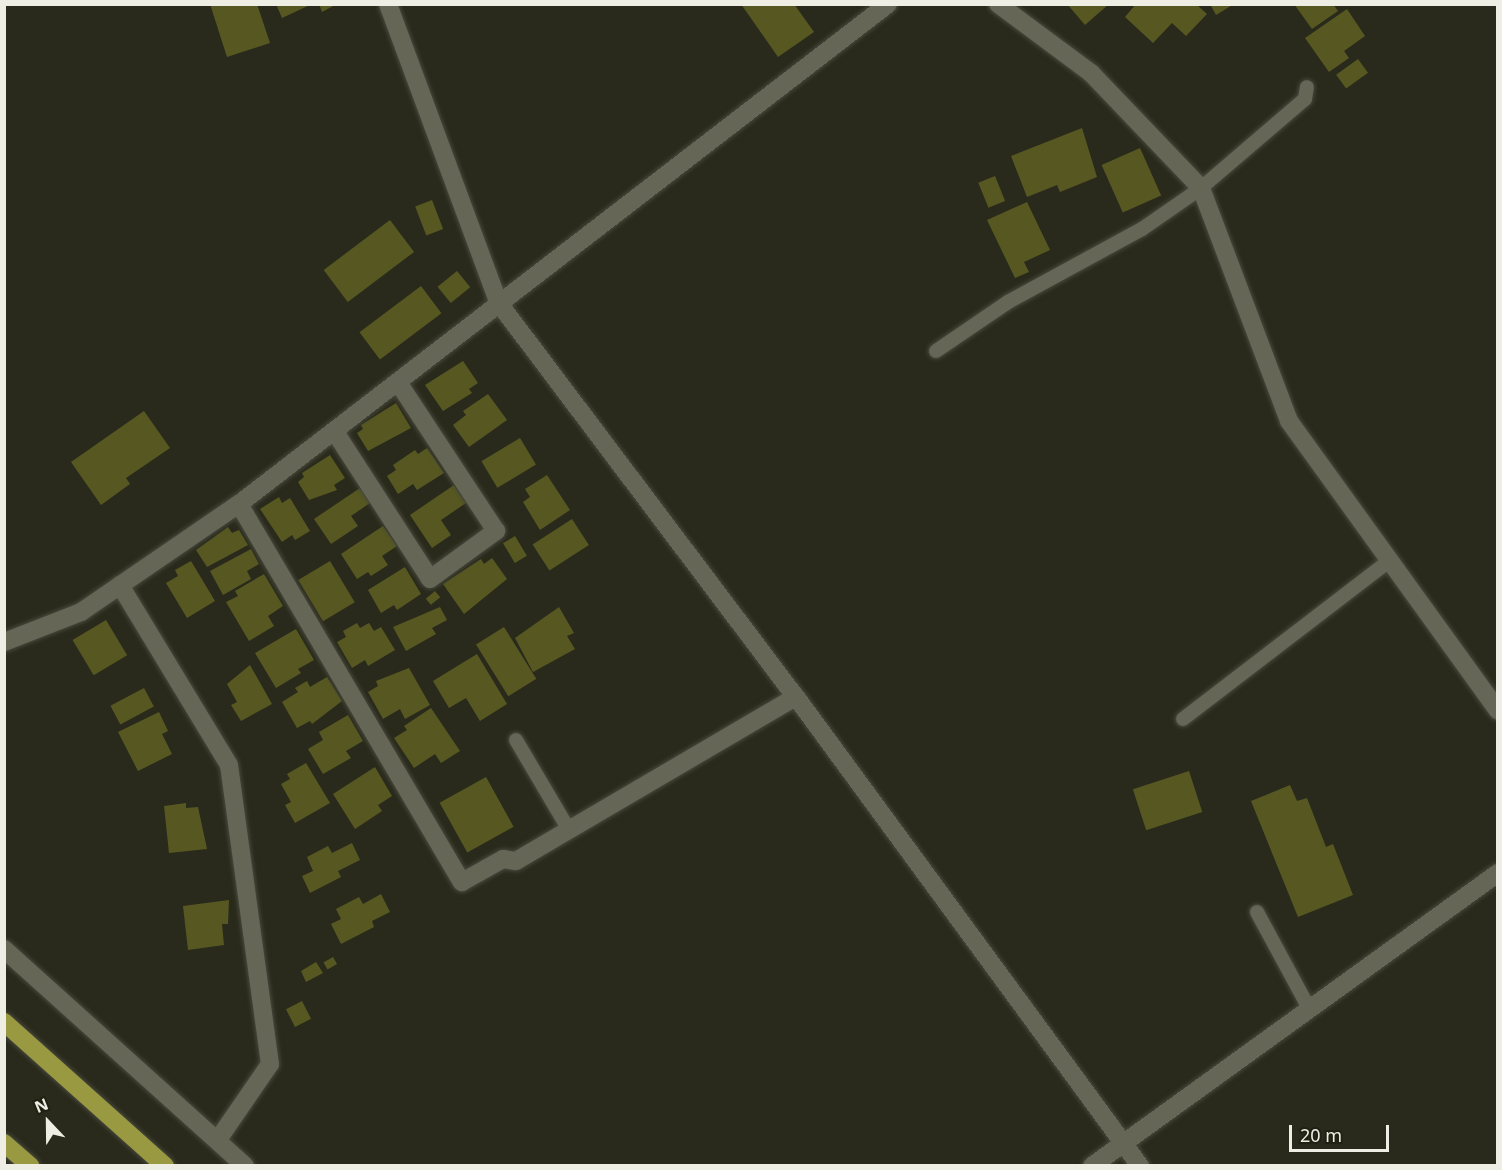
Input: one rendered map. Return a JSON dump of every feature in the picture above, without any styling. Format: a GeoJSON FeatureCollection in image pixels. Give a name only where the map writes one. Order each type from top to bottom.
{"type":"FeatureCollection","features":[{"type":"Feature","properties":{"kind":"highway"},"geometry":{"type":"LineString","coordinates":[[4,1022],[165,1166]]}},
{"type":"Feature","properties":{"kind":"highway"},"geometry":{"type":"LineString","coordinates":[[4,1143],[30,1166]]}},
{"type":"Feature","properties":{"kind":"street"},"geometry":{"type":"LineString","coordinates":[[388,4],[498,302],[796,698],[1140,1166]]}},
{"type":"Feature","properties":{"kind":"street"},"geometry":{"type":"LineString","coordinates":[[4,642],[81,612],[239,504],[399,384],[498,302],[888,4]]}},
{"type":"Feature","properties":{"kind":"street"},"geometry":{"type":"LineString","coordinates":[[998,4],[1092,73],[1201,189],[1289,421],[1497,711]]}},
{"type":"Feature","properties":{"kind":"street"},"geometry":{"type":"LineString","coordinates":[[335,432],[430,579],[496,531],[399,384]]}},
{"type":"Feature","properties":{"kind":"street"},"geometry":{"type":"LineString","coordinates":[[239,504],[462,882],[503,859],[516,861],[796,698]]}},
{"type":"Feature","properties":{"kind":"street"},"geometry":{"type":"LineString","coordinates":[[120,585],[229,765],[270,1064],[217,1141]]}},
{"type":"Feature","properties":{"kind":"street"},"geometry":{"type":"LineString","coordinates":[[1092,1166],[1497,873]]}},
{"type":"Feature","properties":{"kind":"street"},"geometry":{"type":"LineString","coordinates":[[4,949],[245,1166]]}},
{"type":"Feature","properties":{"kind":"lane"},"geometry":{"type":"LineString","coordinates":[[936,351],[1008,302],[1142,229],[1201,189],[1305,99],[1307,87]]}},
{"type":"Feature","properties":{"kind":"lane"},"geometry":{"type":"LineString","coordinates":[[1183,718],[1390,560]]}},
{"type":"Feature","properties":{"kind":"lane"},"geometry":{"type":"LineString","coordinates":[[516,740],[569,830]]}},
{"type":"Feature","properties":{"kind":"lane"},"geometry":{"type":"LineString","coordinates":[[1257,912],[1310,1010]]}},
{"type":"Feature","properties":{"kind":"building"},"geometry":{"type":"Polygon","coordinates":[[[210,4],[257,4],[270,43],[227,57],[210,4]]]}},
{"type":"Feature","properties":{"kind":"building"},"geometry":{"type":"Polygon","coordinates":[[[276,4],[312,4],[282,18],[276,4]]]}},
{"type":"Feature","properties":{"kind":"building"},"geometry":{"type":"Polygon","coordinates":[[[319,4],[337,4],[322,12],[319,4]]]}},
{"type":"Feature","properties":{"kind":"building"},"geometry":{"type":"Polygon","coordinates":[[[741,4],[794,4],[814,32],[778,57],[741,4]]]}},
{"type":"Feature","properties":{"kind":"building"},"geometry":{"type":"Polygon","coordinates":[[[1067,4],[1109,4],[1085,25],[1067,4]]]}},
{"type":"Feature","properties":{"kind":"building"},"geometry":{"type":"Polygon","coordinates":[[[1136,4],[1196,4],[1207,14],[1186,36],[1172,23],[1153,43],[1125,17],[1136,4]]]}},
{"type":"Feature","properties":{"kind":"building"},"geometry":{"type":"Polygon","coordinates":[[[1210,4],[1234,4],[1216,15],[1210,4]]]}},
{"type":"Feature","properties":{"kind":"building"},"geometry":{"type":"Polygon","coordinates":[[[1294,4],[1333,4],[1338,11],[1312,29],[1294,4]]]}},
{"type":"Feature","properties":{"kind":"building"},"geometry":{"type":"Polygon","coordinates":[[[1347,9],[1365,36],[1344,51],[1349,58],[1329,72],[1305,38],[1347,9]]]}},
{"type":"Feature","properties":{"kind":"building"},"geometry":{"type":"Polygon","coordinates":[[[1358,59],[1368,73],[1346,89],[1336,75],[1358,59]]]}},
{"type":"Feature","properties":{"kind":"building"},"geometry":{"type":"Polygon","coordinates":[[[1082,128],[1097,177],[1060,192],[1057,185],[1027,197],[1011,156],[1082,128]]]}},
{"type":"Feature","properties":{"kind":"building"},"geometry":{"type":"Polygon","coordinates":[[[1140,148],[1161,196],[1123,213],[1102,165],[1140,148]]]}},
{"type":"Feature","properties":{"kind":"building"},"geometry":{"type":"Polygon","coordinates":[[[995,176],[1005,201],[988,208],[978,183],[995,176]]]}},
{"type":"Feature","properties":{"kind":"building"},"geometry":{"type":"Polygon","coordinates":[[[432,200],[443,229],[426,235],[415,206],[432,200]]]}},
{"type":"Feature","properties":{"kind":"building"},"geometry":{"type":"Polygon","coordinates":[[[1027,202],[1050,250],[1024,262],[1029,272],[1015,278],[987,220],[1027,202]]]}},
{"type":"Feature","properties":{"kind":"building"},"geometry":{"type":"Polygon","coordinates":[[[390,220],[414,252],[348,302],[324,270],[390,220]]]}},
{"type":"Feature","properties":{"kind":"building"},"geometry":{"type":"Polygon","coordinates":[[[457,271],[470,287],[451,303],[438,287],[457,271]]]}},
{"type":"Feature","properties":{"kind":"building"},"geometry":{"type":"Polygon","coordinates":[[[421,286],[441,313],[380,359],[360,332],[421,286]]]}},
{"type":"Feature","properties":{"kind":"building"},"geometry":{"type":"Polygon","coordinates":[[[463,361],[478,383],[469,389],[472,393],[443,411],[425,385],[463,361]]]}},
{"type":"Feature","properties":{"kind":"building"},"geometry":{"type":"Polygon","coordinates":[[[488,394],[507,420],[469,447],[453,425],[466,415],[463,411],[488,394]]]}},
{"type":"Feature","properties":{"kind":"building"},"geometry":{"type":"Polygon","coordinates":[[[396,403],[411,428],[368,451],[357,433],[363,429],[361,425],[396,403]]]}},
{"type":"Feature","properties":{"kind":"building"},"geometry":{"type":"Polygon","coordinates":[[[144,411],[170,448],[126,478],[130,484],[101,505],[71,462],[144,411]]]}},
{"type":"Feature","properties":{"kind":"building"},"geometry":{"type":"Polygon","coordinates":[[[520,438],[536,465],[497,488],[481,461],[520,438]]]}},
{"type":"Feature","properties":{"kind":"building"},"geometry":{"type":"Polygon","coordinates":[[[427,448],[444,473],[417,490],[413,484],[398,494],[387,476],[396,470],[393,465],[415,450],[418,454],[427,448]]]}},
{"type":"Feature","properties":{"kind":"building"},"geometry":{"type":"Polygon","coordinates":[[[330,455],[345,478],[334,485],[337,490],[309,500],[298,482],[304,477],[302,473],[330,455]]]}},
{"type":"Feature","properties":{"kind":"building"},"geometry":{"type":"Polygon","coordinates":[[[547,475],[570,510],[540,530],[523,502],[530,497],[525,489],[547,475]]]}},
{"type":"Feature","properties":{"kind":"building"},"geometry":{"type":"Polygon","coordinates":[[[454,485],[466,503],[441,520],[451,535],[432,548],[410,515],[454,485]]]}},
{"type":"Feature","properties":{"kind":"building"},"geometry":{"type":"Polygon","coordinates":[[[360,488],[370,503],[351,516],[358,526],[331,544],[314,519],[360,488]]]}},
{"type":"Feature","properties":{"kind":"building"},"geometry":{"type":"Polygon","coordinates":[[[279,497],[282,503],[290,498],[310,531],[295,540],[292,535],[282,542],[260,509],[279,497]]]}},
{"type":"Feature","properties":{"kind":"building"},"geometry":{"type":"Polygon","coordinates":[[[572,519],[589,545],[549,571],[533,545],[572,519]]]}},
{"type":"Feature","properties":{"kind":"building"},"geometry":{"type":"Polygon","coordinates":[[[383,526],[397,546],[382,556],[388,565],[371,576],[368,572],[357,579],[341,554],[383,526]]]}},
{"type":"Feature","properties":{"kind":"building"},"geometry":{"type":"Polygon","coordinates":[[[228,527],[232,533],[239,530],[248,545],[207,567],[196,550],[228,527]]]}},
{"type":"Feature","properties":{"kind":"building"},"geometry":{"type":"Polygon","coordinates":[[[515,536],[527,556],[515,563],[503,543],[515,536]]]}},
{"type":"Feature","properties":{"kind":"building"},"geometry":{"type":"Polygon","coordinates":[[[251,549],[259,564],[247,571],[251,579],[223,595],[210,571],[251,549]]]}},
{"type":"Feature","properties":{"kind":"building"},"geometry":{"type":"Polygon","coordinates":[[[492,558],[507,579],[464,614],[443,584],[481,559],[484,564],[492,558]]]}},
{"type":"Feature","properties":{"kind":"building"},"geometry":{"type":"Polygon","coordinates":[[[191,561],[215,601],[187,618],[166,583],[178,576],[175,570],[191,561]]]}},
{"type":"Feature","properties":{"kind":"building"},"geometry":{"type":"Polygon","coordinates":[[[330,561],[355,602],[323,621],[298,580],[330,561]]]}},
{"type":"Feature","properties":{"kind":"building"},"geometry":{"type":"Polygon","coordinates":[[[405,567],[421,594],[397,610],[394,605],[381,613],[368,590],[405,567]]]}},
{"type":"Feature","properties":{"kind":"building"},"geometry":{"type":"Polygon","coordinates":[[[264,574],[283,606],[268,616],[274,626],[249,641],[226,602],[238,596],[235,591],[264,574]]]}},
{"type":"Feature","properties":{"kind":"building"},"geometry":{"type":"Polygon","coordinates":[[[435,591],[440,597],[431,605],[426,599],[435,591]]]}},
{"type":"Feature","properties":{"kind":"building"},"geometry":{"type":"Polygon","coordinates":[[[440,607],[447,620],[432,628],[436,634],[406,651],[393,627],[440,607]]]}},
{"type":"Feature","properties":{"kind":"building"},"geometry":{"type":"Polygon","coordinates":[[[559,607],[574,633],[567,636],[575,649],[533,672],[515,638],[559,607]]]}},
{"type":"Feature","properties":{"kind":"building"},"geometry":{"type":"Polygon","coordinates":[[[106,620],[127,655],[94,675],[73,640],[106,620]]]}},
{"type":"Feature","properties":{"kind":"building"},"geometry":{"type":"Polygon","coordinates":[[[357,623],[360,628],[369,623],[374,631],[381,627],[395,650],[368,666],[365,660],[352,668],[337,642],[346,637],[343,631],[357,623]]]}},
{"type":"Feature","properties":{"kind":"building"},"geometry":{"type":"Polygon","coordinates":[[[504,627],[536,679],[508,696],[476,644],[504,627]]]}},
{"type":"Feature","properties":{"kind":"building"},"geometry":{"type":"Polygon","coordinates":[[[296,629],[314,660],[298,669],[301,673],[276,688],[255,653],[296,629]]]}},
{"type":"Feature","properties":{"kind":"building"},"geometry":{"type":"Polygon","coordinates":[[[477,654],[507,704],[480,721],[466,698],[449,708],[433,681],[477,654]]]}},
{"type":"Feature","properties":{"kind":"building"},"geometry":{"type":"Polygon","coordinates":[[[250,665],[272,704],[241,721],[231,705],[237,702],[227,684],[250,665]]]}},
{"type":"Feature","properties":{"kind":"building"},"geometry":{"type":"Polygon","coordinates":[[[409,668],[430,705],[405,719],[400,709],[383,719],[368,692],[378,686],[376,681],[409,668]]]}},
{"type":"Feature","properties":{"kind":"building"},"geometry":{"type":"Polygon","coordinates":[[[327,677],[342,701],[312,724],[310,721],[297,728],[282,702],[298,692],[295,688],[307,681],[310,687],[327,677]]]}},
{"type":"Feature","properties":{"kind":"building"},"geometry":{"type":"Polygon","coordinates":[[[144,688],[154,707],[120,724],[110,706],[144,688]]]}},
{"type":"Feature","properties":{"kind":"building"},"geometry":{"type":"Polygon","coordinates":[[[431,708],[460,751],[441,763],[435,754],[414,768],[394,738],[407,730],[404,726],[431,708]]]}},
{"type":"Feature","properties":{"kind":"building"},"geometry":{"type":"Polygon","coordinates":[[[159,712],[168,731],[162,734],[172,754],[138,771],[118,732],[159,712]]]}},
{"type":"Feature","properties":{"kind":"building"},"geometry":{"type":"Polygon","coordinates":[[[348,715],[363,741],[346,751],[351,758],[323,774],[308,749],[323,740],[319,732],[348,715]]]}},
{"type":"Feature","properties":{"kind":"building"},"geometry":{"type":"Polygon","coordinates":[[[306,763],[330,803],[295,823],[285,805],[291,802],[281,784],[290,779],[287,774],[306,763]]]}},
{"type":"Feature","properties":{"kind":"building"},"geometry":{"type":"Polygon","coordinates":[[[375,767],[392,796],[378,805],[382,811],[355,829],[333,794],[375,767]]]}},
{"type":"Feature","properties":{"kind":"building"},"geometry":{"type":"Polygon","coordinates":[[[1189,771],[1202,812],[1146,830],[1133,789],[1189,771]]]}},
{"type":"Feature","properties":{"kind":"building"},"geometry":{"type":"Polygon","coordinates":[[[486,777],[514,827],[467,853],[440,803],[486,777]]]}},
{"type":"Feature","properties":{"kind":"building"},"geometry":{"type":"Polygon","coordinates":[[[1290,785],[1297,801],[1307,798],[1326,847],[1333,844],[1353,895],[1298,917],[1251,801],[1290,785]]]}},
{"type":"Feature","properties":{"kind":"building"},"geometry":{"type":"Polygon","coordinates":[[[186,803],[186,808],[198,807],[207,849],[169,853],[164,806],[186,803]]]}},
{"type":"Feature","properties":{"kind":"building"},"geometry":{"type":"Polygon","coordinates":[[[352,843],[360,860],[338,871],[341,877],[310,893],[302,876],[313,871],[307,857],[328,846],[332,853],[352,843]]]}},
{"type":"Feature","properties":{"kind":"building"},"geometry":{"type":"Polygon","coordinates":[[[381,894],[390,912],[372,921],[374,927],[341,944],[331,924],[341,919],[336,909],[359,897],[363,904],[381,894]]]}},
{"type":"Feature","properties":{"kind":"building"},"geometry":{"type":"Polygon","coordinates":[[[229,900],[228,924],[222,924],[224,945],[188,950],[183,906],[229,900]]]}},
{"type":"Feature","properties":{"kind":"building"},"geometry":{"type":"Polygon","coordinates":[[[333,957],[337,964],[327,969],[323,963],[333,957]]]}},
{"type":"Feature","properties":{"kind":"building"},"geometry":{"type":"Polygon","coordinates":[[[316,962],[323,973],[306,982],[301,971],[316,962]]]}},
{"type":"Feature","properties":{"kind":"building"},"geometry":{"type":"Polygon","coordinates":[[[302,1001],[311,1019],[295,1027],[286,1009],[302,1001]]]}}]}
